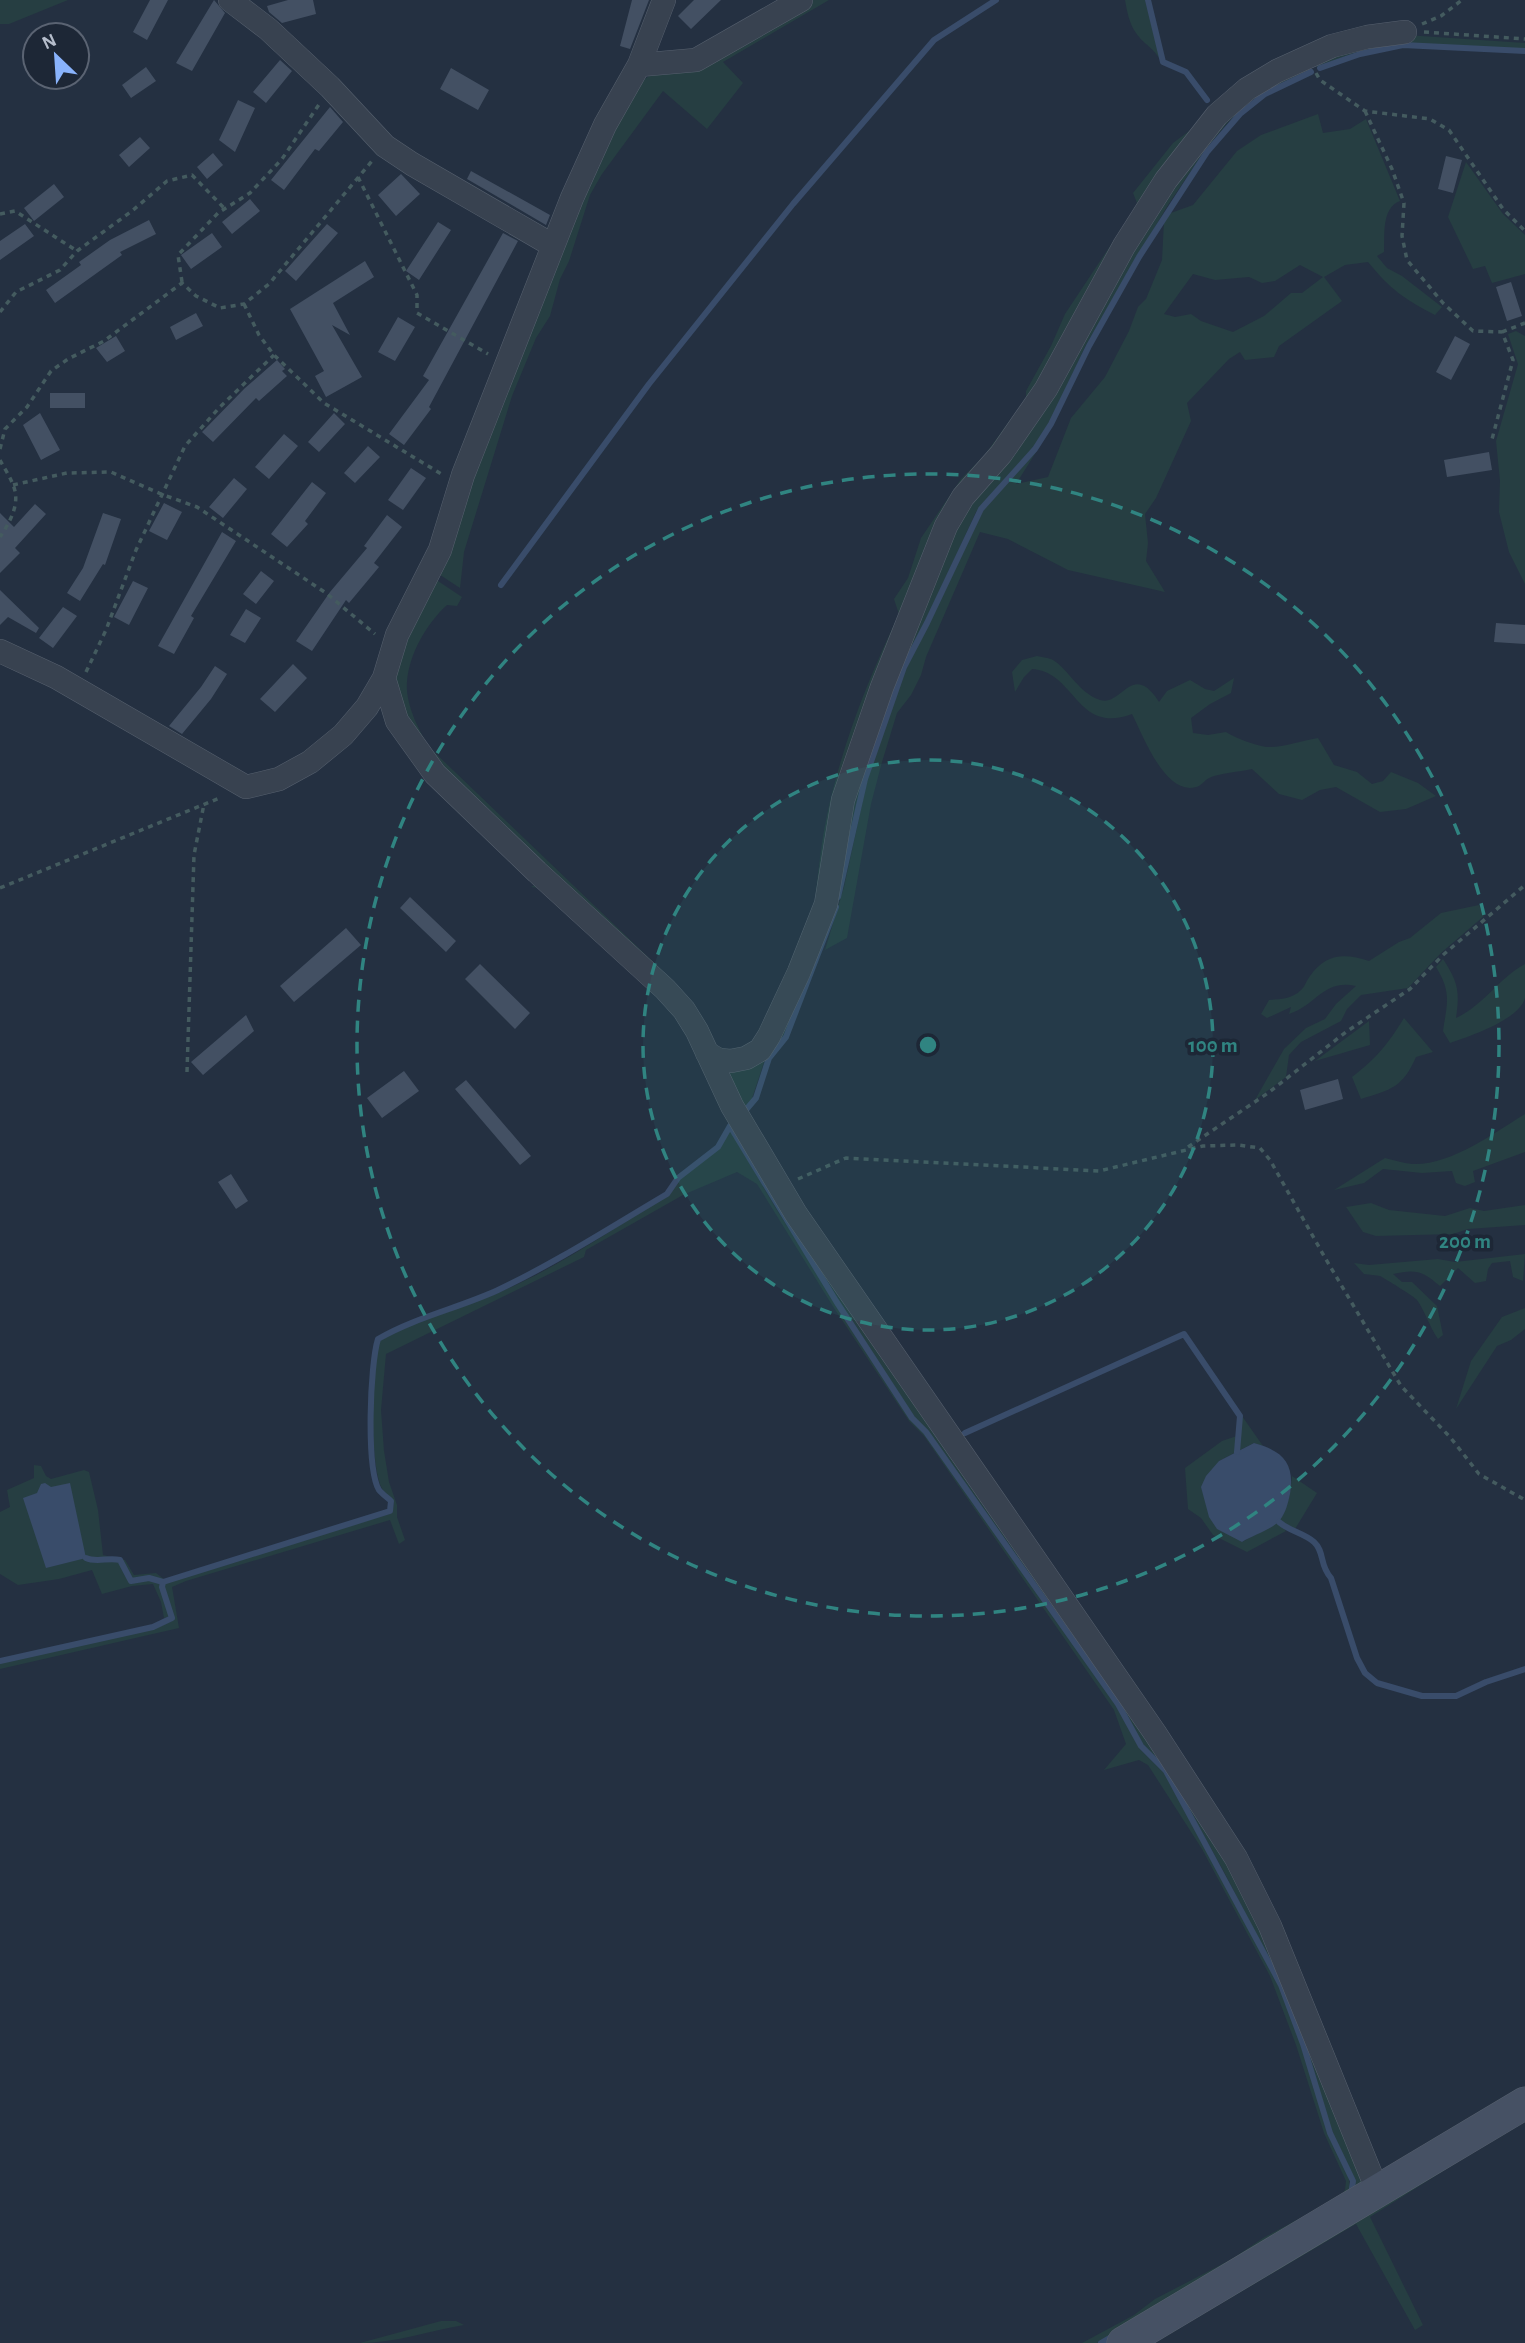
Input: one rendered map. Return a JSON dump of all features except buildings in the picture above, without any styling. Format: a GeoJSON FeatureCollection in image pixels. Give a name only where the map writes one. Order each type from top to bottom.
{"type":"FeatureCollection","features":[{"type":"Feature","properties":{"kind":"street"},"geometry":{"type":"LineString","coordinates":[[230,0],[268,29],[331,87],[385,146],[552,245]]}},
{"type":"Feature","properties":{"kind":"street"},"geometry":{"type":"LineString","coordinates":[[0,651],[56,677],[246,787],[279,779],[310,762],[343,736],[368,707],[384,678],[397,635],[440,550],[459,486],[552,245],[605,125],[639,65],[664,0]]}},
{"type":"Feature","properties":{"kind":"street"},"geometry":{"type":"LineString","coordinates":[[639,65],[696,60],[801,0]]}},
{"type":"Feature","properties":{"kind":"street"},"geometry":{"type":"LineString","coordinates":[[707,1053],[719,1060],[746,1058],[760,1050],[769,1036],[826,904],[843,800],[946,526],[963,497],[1001,454],[1046,390],[1124,246],[1194,142],[1217,115],[1247,89],[1307,56],[1367,37],[1405,32]]}},
{"type":"Feature","properties":{"kind":"street"},"geometry":{"type":"LineString","coordinates":[[384,678],[397,721],[435,774],[537,872],[666,989],[691,1021],[732,1106],[796,1214],[1155,1733],[1236,1858],[1270,1926],[1378,2192]]}},
{"type":"Feature","properties":{"kind":"street"},"geometry":{"type":"LineString","coordinates":[[1124,2343],[1525,2103]]}},
{"type":"Feature","properties":{"kind":"path"},"geometry":{"type":"LineString","coordinates":[[1405,32],[1441,16],[1462,0]]}},
{"type":"Feature","properties":{"kind":"path"},"geometry":{"type":"LineString","coordinates":[[1405,32],[1525,39]]}},
{"type":"Feature","properties":{"kind":"path"},"geometry":{"type":"LineString","coordinates":[[1307,56],[1320,80],[1365,111],[1430,119],[1449,130],[1503,209],[1525,231]]}},
{"type":"Feature","properties":{"kind":"path"},"geometry":{"type":"LineString","coordinates":[[331,87],[282,159],[250,194],[218,213],[178,255],[183,283],[196,296],[220,308],[244,304],[269,284],[385,146]]}},
{"type":"Feature","properties":{"kind":"path"},"geometry":{"type":"LineString","coordinates":[[1365,111],[1404,202],[1402,236],[1407,260],[1443,303],[1473,331],[1502,332],[1525,323]]}},
{"type":"Feature","properties":{"kind":"path"},"geometry":{"type":"LineString","coordinates":[[0,312],[16,292],[60,270],[77,251],[132,211],[167,181],[192,175],[225,209]]}},
{"type":"Feature","properties":{"kind":"path"},"geometry":{"type":"LineString","coordinates":[[358,177],[417,295],[416,313],[505,364]]}},
{"type":"Feature","properties":{"kind":"path"},"geometry":{"type":"LineString","coordinates":[[0,214],[15,211],[77,251]]}},
{"type":"Feature","properties":{"kind":"path"},"geometry":{"type":"LineString","coordinates":[[0,449],[5,429],[27,407],[51,371],[104,341],[183,283]]}},
{"type":"Feature","properties":{"kind":"path"},"geometry":{"type":"LineString","coordinates":[[244,304],[259,335],[274,355],[324,404],[459,486]]}},
{"type":"Feature","properties":{"kind":"path"},"geometry":{"type":"LineString","coordinates":[[1491,443],[1513,360],[1502,332]]}},
{"type":"Feature","properties":{"kind":"path"},"geometry":{"type":"LineString","coordinates":[[78,690],[106,630],[136,550],[185,446],[219,408],[274,355]]}},
{"type":"Feature","properties":{"kind":"path"},"geometry":{"type":"LineString","coordinates":[[0,460],[13,485],[16,499],[11,520],[0,537]]}},
{"type":"Feature","properties":{"kind":"path"},"geometry":{"type":"LineString","coordinates":[[13,485],[67,473],[111,472],[197,507],[326,593],[393,649]]}},
{"type":"Feature","properties":{"kind":"path"},"geometry":{"type":"LineString","coordinates":[[0,888],[246,787]]}},
{"type":"Feature","properties":{"kind":"path"},"geometry":{"type":"LineString","coordinates":[[187,1072],[194,855],[204,804]]}},
{"type":"Feature","properties":{"kind":"path"},"geometry":{"type":"LineString","coordinates":[[1186,1148],[1268,1093],[1346,1032],[1410,989],[1443,955],[1525,885]]}},
{"type":"Feature","properties":{"kind":"path"},"geometry":{"type":"LineString","coordinates":[[775,1179],[801,1179],[846,1158],[1099,1171],[1186,1148],[1238,1145],[1260,1148],[1270,1160],[1401,1386],[1450,1437],[1479,1474],[1525,1500]]}},
{"type":"Feature","properties":{"kind":"green space"},"geometry":{"type":"Polygon","coordinates":[[[0,0],[68,0],[9,24],[0,24],[0,0]]]}},
{"type":"Feature","properties":{"kind":"green space"},"geometry":{"type":"Polygon","coordinates":[[[807,0],[829,0],[723,62],[743,83],[707,129],[663,91],[602,174],[590,195],[569,261],[560,279],[550,316],[536,338],[512,396],[464,552],[460,588],[437,573],[510,364],[628,102],[645,79],[659,69],[807,0]]]}},
{"type":"Feature","properties":{"kind":"green space"},"geometry":{"type":"Polygon","coordinates":[[[1125,0],[1145,0],[1162,63],[1134,29],[1125,0]]]}},
{"type":"Feature","properties":{"kind":"green space"},"geometry":{"type":"Polygon","coordinates":[[[1406,35],[1525,43],[1525,49],[1406,43],[1357,52],[1316,67],[1312,59],[1406,35]]]}},
{"type":"Feature","properties":{"kind":"green space"},"geometry":{"type":"Polygon","coordinates":[[[1307,61],[1311,69],[1263,92],[1251,101],[1229,121],[1205,150],[1168,205],[1086,345],[1050,422],[1033,448],[976,512],[926,621],[902,666],[863,779],[834,912],[785,1034],[765,1059],[751,1101],[745,1108],[722,1066],[767,1046],[847,806],[942,551],[1129,249],[1229,110],[1307,61]]]}},
{"type":"Feature","properties":{"kind":"green space"},"geometry":{"type":"Polygon","coordinates":[[[1216,111],[1044,382],[942,524],[812,927],[824,829],[840,763],[867,688],[899,614],[894,599],[908,578],[921,538],[961,479],[984,456],[1026,398],[1026,391],[1065,314],[1132,213],[1137,203],[1133,193],[1173,143],[1216,111]]]}},
{"type":"Feature","properties":{"kind":"green space"},"geometry":{"type":"Polygon","coordinates":[[[1318,114],[1323,133],[1350,129],[1366,119],[1400,201],[1387,216],[1384,252],[1377,256],[1387,268],[1402,276],[1442,307],[1435,315],[1415,304],[1398,293],[1368,262],[1345,265],[1324,277],[1342,301],[1279,346],[1274,357],[1245,360],[1240,352],[1229,359],[1187,403],[1191,421],[1156,498],[1145,514],[1148,543],[1146,561],[1165,592],[1068,570],[1008,539],[980,532],[926,657],[921,675],[911,695],[897,713],[871,804],[847,938],[825,950],[844,887],[868,777],[907,665],[983,510],[1038,449],[1016,484],[1048,477],[1071,418],[1105,377],[1138,307],[1146,299],[1162,260],[1164,221],[1168,214],[1193,205],[1237,151],[1261,135],[1318,114]],[[1300,265],[1275,281],[1262,283],[1249,277],[1215,280],[1193,274],[1164,314],[1175,317],[1191,314],[1201,321],[1233,332],[1264,316],[1291,293],[1302,293],[1323,277],[1300,265]]]}},
{"type":"Feature","properties":{"kind":"green space"},"geometry":{"type":"Polygon","coordinates":[[[1466,162],[1503,214],[1525,235],[1525,274],[1492,283],[1485,266],[1473,269],[1448,217],[1466,162]]]}},
{"type":"Feature","properties":{"kind":"green space"},"geometry":{"type":"Polygon","coordinates":[[[1516,331],[1525,336],[1525,584],[1509,552],[1499,512],[1500,481],[1496,441],[1518,364],[1508,334],[1516,331]]]}},
{"type":"Feature","properties":{"kind":"green space"},"geometry":{"type":"Polygon","coordinates":[[[435,579],[462,597],[457,606],[447,605],[433,621],[415,650],[408,671],[408,699],[426,742],[671,979],[694,1006],[710,1033],[414,739],[393,669],[435,579]]]}},
{"type":"Feature","properties":{"kind":"green space"},"geometry":{"type":"Polygon","coordinates":[[[1037,656],[1053,660],[1080,687],[1100,700],[1108,700],[1134,685],[1141,685],[1150,690],[1159,702],[1167,691],[1190,680],[1214,691],[1234,678],[1231,693],[1191,718],[1193,733],[1208,735],[1226,732],[1268,747],[1318,738],[1334,765],[1357,772],[1372,784],[1383,781],[1391,772],[1418,783],[1436,796],[1406,809],[1380,812],[1336,787],[1320,790],[1302,800],[1279,794],[1252,769],[1218,775],[1198,786],[1185,787],[1174,782],[1156,762],[1132,714],[1113,718],[1099,716],[1087,710],[1058,680],[1047,673],[1032,669],[1015,692],[1012,672],[1022,660],[1037,656]]]}},
{"type":"Feature","properties":{"kind":"green space"},"geometry":{"type":"Polygon","coordinates":[[[540,882],[546,884],[664,992],[682,1013],[695,1034],[731,1114],[785,1206],[1109,1674],[1230,1859],[1263,1922],[1304,2023],[1361,2175],[1361,2190],[1355,2201],[1117,2343],[1104,2343],[1353,2196],[1355,2186],[1352,2174],[1331,2131],[1304,2043],[1282,1984],[1167,1769],[1142,1745],[1119,1704],[927,1430],[912,1416],[869,1350],[745,1150],[699,1054],[666,999],[549,889],[531,887],[540,882]]]}},
{"type":"Feature","properties":{"kind":"green space"},"geometry":{"type":"Polygon","coordinates":[[[1479,905],[1484,916],[1441,953],[1408,988],[1361,995],[1347,1009],[1341,1021],[1301,1042],[1289,1055],[1286,1077],[1255,1100],[1284,1049],[1306,1028],[1325,1019],[1336,1004],[1356,986],[1336,986],[1299,1010],[1289,1014],[1291,1007],[1267,1018],[1261,1014],[1269,1000],[1298,993],[1316,968],[1329,959],[1344,956],[1369,961],[1410,938],[1441,913],[1479,905]]]}},
{"type":"Feature","properties":{"kind":"green space"},"geometry":{"type":"Polygon","coordinates":[[[1443,959],[1457,987],[1456,1018],[1475,1006],[1525,964],[1525,998],[1521,1006],[1493,1026],[1450,1043],[1443,1031],[1446,991],[1436,967],[1443,959]]]}},
{"type":"Feature","properties":{"kind":"green space"},"geometry":{"type":"Polygon","coordinates":[[[1404,1018],[1433,1052],[1416,1057],[1406,1075],[1395,1086],[1361,1099],[1352,1077],[1381,1050],[1404,1018]]]}},
{"type":"Feature","properties":{"kind":"green space"},"geometry":{"type":"Polygon","coordinates":[[[1369,1021],[1370,1045],[1315,1061],[1369,1021]]]}},
{"type":"Feature","properties":{"kind":"green space"},"geometry":{"type":"Polygon","coordinates":[[[1525,1114],[1525,1152],[1473,1171],[1475,1182],[1465,1186],[1456,1183],[1452,1171],[1422,1173],[1383,1169],[1364,1183],[1334,1190],[1385,1158],[1412,1164],[1441,1160],[1486,1139],[1525,1114]]]}},
{"type":"Feature","properties":{"kind":"green space"},"geometry":{"type":"Polygon","coordinates":[[[730,1130],[775,1207],[911,1420],[926,1435],[1116,1705],[1139,1747],[1165,1771],[1280,1987],[1329,2136],[1348,2172],[1349,2194],[1097,2343],[1082,2343],[1134,2315],[1155,2299],[1232,2259],[1263,2238],[1340,2197],[1345,2190],[1346,2181],[1324,2133],[1296,2045],[1270,1976],[1202,1849],[1148,1765],[1139,1760],[1104,1770],[1126,1744],[1114,1710],[924,1436],[909,1421],[832,1305],[757,1184],[737,1172],[683,1195],[586,1250],[584,1257],[386,1354],[381,1410],[389,1482],[405,1540],[399,1544],[390,1520],[186,1581],[172,1587],[179,1628],[0,1669],[0,1663],[154,1629],[174,1620],[165,1583],[392,1513],[394,1502],[383,1490],[375,1461],[373,1416],[375,1370],[380,1340],[421,1319],[518,1284],[584,1248],[668,1195],[679,1180],[720,1148],[730,1130]]]}},
{"type":"Feature","properties":{"kind":"green space"},"geometry":{"type":"Polygon","coordinates":[[[1371,1203],[1389,1210],[1445,1216],[1470,1208],[1484,1211],[1525,1205],[1525,1225],[1468,1229],[1453,1234],[1376,1236],[1363,1232],[1346,1207],[1371,1203]]]}},
{"type":"Feature","properties":{"kind":"green space"},"geometry":{"type":"Polygon","coordinates":[[[1525,1254],[1523,1281],[1513,1277],[1510,1261],[1492,1263],[1486,1281],[1475,1283],[1458,1268],[1440,1286],[1418,1273],[1393,1274],[1402,1282],[1412,1282],[1437,1306],[1443,1335],[1438,1339],[1415,1298],[1380,1276],[1364,1274],[1354,1263],[1369,1265],[1438,1259],[1455,1262],[1525,1254]]]}},
{"type":"Feature","properties":{"kind":"green space"},"geometry":{"type":"Polygon","coordinates":[[[1525,1308],[1525,1329],[1511,1340],[1497,1346],[1456,1409],[1471,1361],[1502,1317],[1525,1308]]]}},
{"type":"Feature","properties":{"kind":"green space"},"geometry":{"type":"Polygon","coordinates":[[[1242,1416],[1263,1446],[1254,1443],[1219,1461],[1242,1542],[1273,1524],[1284,1512],[1292,1476],[1317,1493],[1295,1529],[1280,1522],[1286,1531],[1247,1552],[1213,1535],[1201,1518],[1188,1509],[1185,1468],[1222,1441],[1237,1436],[1238,1445],[1242,1416]]]}},
{"type":"Feature","properties":{"kind":"green space"},"geometry":{"type":"Polygon","coordinates":[[[34,1465],[41,1466],[46,1476],[51,1479],[84,1470],[89,1472],[98,1510],[103,1555],[125,1560],[134,1575],[156,1573],[165,1580],[161,1584],[170,1616],[164,1618],[153,1584],[102,1594],[92,1570],[59,1579],[18,1585],[0,1574],[0,1512],[10,1507],[7,1490],[34,1478],[34,1465]]]}},
{"type":"Feature","properties":{"kind":"green space"},"geometry":{"type":"Polygon","coordinates":[[[1518,2124],[1370,2217],[1423,2325],[1415,2330],[1356,2224],[1154,2343],[1134,2343],[1518,2124]]]}},
{"type":"Feature","properties":{"kind":"green space"},"geometry":{"type":"Polygon","coordinates":[[[441,2321],[456,2321],[464,2325],[399,2339],[360,2343],[441,2321]]]}},
{"type":"Feature","properties":{"kind":"water"},"geometry":{"type":"Polygon","coordinates":[[[1254,1443],[1273,1450],[1285,1460],[1291,1474],[1290,1494],[1285,1511],[1277,1524],[1242,1542],[1217,1529],[1209,1517],[1201,1487],[1206,1476],[1219,1461],[1254,1443]]]}},
{"type":"Feature","properties":{"kind":"water"},"geometry":{"type":"Polygon","coordinates":[[[45,1483],[51,1487],[70,1483],[86,1558],[46,1568],[23,1498],[37,1493],[41,1484],[45,1483]]]}},
{"type":"Feature","properties":{"kind":"waterway"},"geometry":{"type":"LineString","coordinates":[[501,585],[649,384],[793,204],[934,40],[996,0]]}},
{"type":"Feature","properties":{"kind":"waterway"},"geometry":{"type":"LineString","coordinates":[[1148,0],[1163,62],[1186,72],[1207,100]]}},
{"type":"Feature","properties":{"kind":"waterway"},"geometry":{"type":"LineString","coordinates":[[1320,68],[1360,54],[1403,45],[1525,51]]}},
{"type":"Feature","properties":{"kind":"waterway"},"geometry":{"type":"LineString","coordinates":[[838,897],[865,779],[904,667],[981,509],[1035,449],[1051,424],[1089,346],[1139,257],[1207,152],[1240,114],[1265,94],[1311,72]]}},
{"type":"Feature","properties":{"kind":"waterway"},"geometry":{"type":"LineString","coordinates":[[745,1111],[756,1098],[769,1058],[786,1037],[836,907]]}},
{"type":"Feature","properties":{"kind":"waterway"},"geometry":{"type":"LineString","coordinates":[[730,1126],[836,1301],[912,1418],[926,1432],[1118,1704],[1141,1746],[1166,1771],[1281,1985],[1303,2044],[1330,2133],[1353,2181],[1351,2196]]}},
{"type":"Feature","properties":{"kind":"waterway"},"geometry":{"type":"LineString","coordinates":[[0,1661],[153,1627],[172,1618],[162,1587],[163,1582],[390,1511],[391,1501],[379,1490],[372,1461],[371,1392],[378,1339],[520,1279],[667,1194],[678,1178],[718,1147],[730,1126]]}},
{"type":"Feature","properties":{"kind":"waterway"},"geometry":{"type":"LineString","coordinates":[[965,1433],[1184,1334],[1240,1416],[1237,1452]]}},
{"type":"Feature","properties":{"kind":"waterway"},"geometry":{"type":"LineString","coordinates":[[1279,1522],[1310,1539],[1320,1550],[1357,1658],[1365,1673],[1377,1683],[1422,1696],[1456,1696],[1486,1682],[1525,1669]]}},
{"type":"Feature","properties":{"kind":"waterway"},"geometry":{"type":"LineString","coordinates":[[86,1558],[120,1560],[131,1581],[149,1578],[163,1582]]}},
{"type":"Feature","properties":{"kind":"waterway"},"geometry":{"type":"LineString","coordinates":[[1101,2343],[1113,2336]]}}]}
